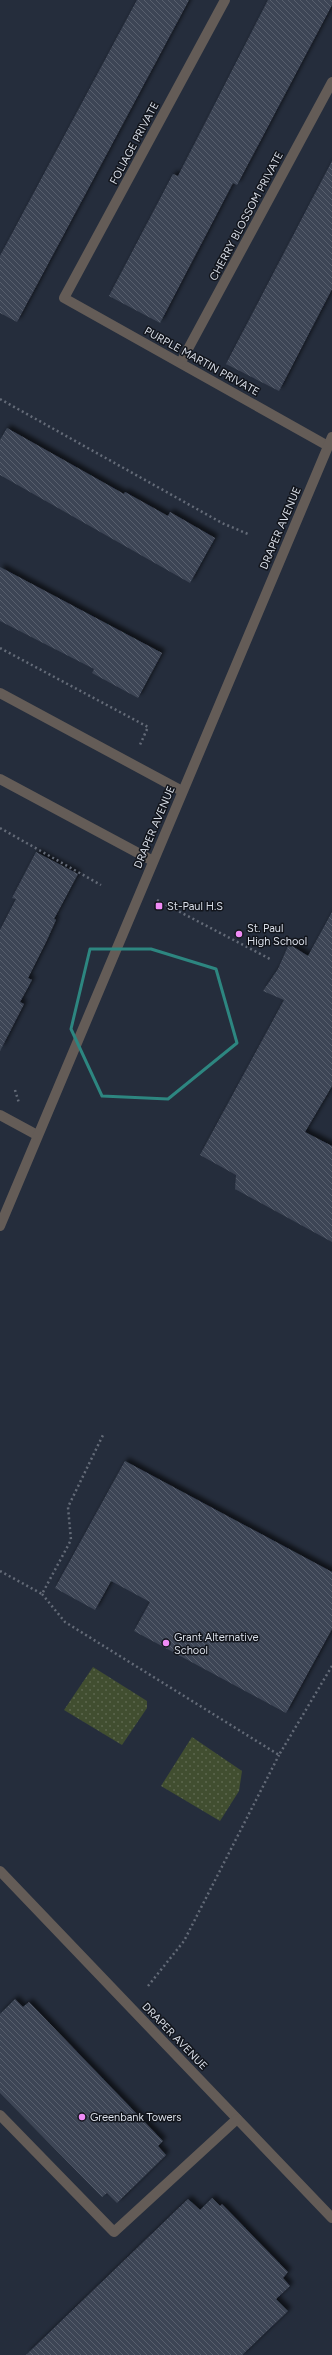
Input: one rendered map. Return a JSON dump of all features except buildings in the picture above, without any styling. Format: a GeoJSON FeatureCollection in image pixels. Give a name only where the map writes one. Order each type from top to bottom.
{"type":"FeatureCollection","features":[{"type":"Feature","properties":{"kind":"street","name":"FOLIAGE PRIVATE"},"geometry":{"type":"LineString","coordinates":[[64,298],[225,0]]}},
{"type":"Feature","properties":{"kind":"street","name":"CHERRY BLOSSOM PRIVATE"},"geometry":{"type":"LineString","coordinates":[[181,362],[332,82]]}},
{"type":"Feature","properties":{"kind":"street","name":"PURPLE MARTIN PRIVATE"},"geometry":{"type":"LineString","coordinates":[[64,298],[330,442]]}},
{"type":"Feature","properties":{"kind":"street","name":"DRAPER AVENUE"},"geometry":{"type":"LineString","coordinates":[[0,1226],[37,1134],[330,442]]}},
{"type":"Feature","properties":{"kind":"street"},"geometry":{"type":"LineString","coordinates":[[0,693],[182,791]]}},
{"type":"Feature","properties":{"kind":"street"},"geometry":{"type":"LineString","coordinates":[[0,779],[153,861]]}},
{"type":"Feature","properties":{"kind":"street"},"geometry":{"type":"LineString","coordinates":[[0,1115],[37,1134]]}},
{"type":"Feature","properties":{"kind":"street","name":"DRAPER AVENUE"},"geometry":{"type":"LineString","coordinates":[[1,1873],[332,2218]]}},
{"type":"Feature","properties":{"kind":"street"},"geometry":{"type":"LineString","coordinates":[[0,2116],[114,2232],[237,2118]]}},
{"type":"Feature","properties":{"kind":"path"},"geometry":{"type":"LineString","coordinates":[[0,399],[222,523],[248,534]]}},
{"type":"Feature","properties":{"kind":"path"},"geometry":{"type":"LineString","coordinates":[[0,648],[148,727],[136,753]]}},
{"type":"Feature","properties":{"kind":"path"},"geometry":{"type":"LineString","coordinates":[[0,828],[101,885]]}},
{"type":"Feature","properties":{"kind":"path"},"geometry":{"type":"LineString","coordinates":[[140,892],[270,959]]}},
{"type":"Feature","properties":{"kind":"path"},"geometry":{"type":"LineString","coordinates":[[15,1090],[20,1105]]}},
{"type":"Feature","properties":{"kind":"path"},"geometry":{"type":"LineString","coordinates":[[42,1594],[71,1540],[68,1507],[103,1435]]}},
{"type":"Feature","properties":{"kind":"path"},"geometry":{"type":"LineString","coordinates":[[0,1571],[42,1594],[65,1622],[279,1755]]}},
{"type":"Feature","properties":{"kind":"path"},"geometry":{"type":"LineString","coordinates":[[148,1986],[184,1941],[279,1755],[332,1666]]}},
{"type":"Feature","properties":{"kind":"highlighted area"},"geometry":{"type":"Polygon","coordinates":[[[90,949],[151,949],[216,969],[237,1043],[168,1099],[102,1096],[71,1029],[90,949]]]}},
{"type":"Feature","properties":{"kind":"green space"},"geometry":{"type":"Polygon","coordinates":[[[93,1667],[147,1701],[147,1708],[122,1745],[64,1710],[93,1667]]]}},
{"type":"Feature","properties":{"kind":"green space"},"geometry":{"type":"Polygon","coordinates":[[[192,1737],[242,1771],[239,1791],[220,1821],[161,1786],[192,1737]]]}},
{"type":"Feature","properties":{"kind":"place","name":"St-Paul H.S"},"geometry":{"type":"Point","coordinates":[159,906]}},
{"type":"Feature","properties":{"kind":"place","name":"St. Paul High School"},"geometry":{"type":"Point","coordinates":[239,934]}},
{"type":"Feature","properties":{"kind":"place","name":"Grant Alternative School"},"geometry":{"type":"Point","coordinates":[166,1643]}},
{"type":"Feature","properties":{"kind":"place","name":"Greenbank Towers"},"geometry":{"type":"Point","coordinates":[82,2117]}}]}
